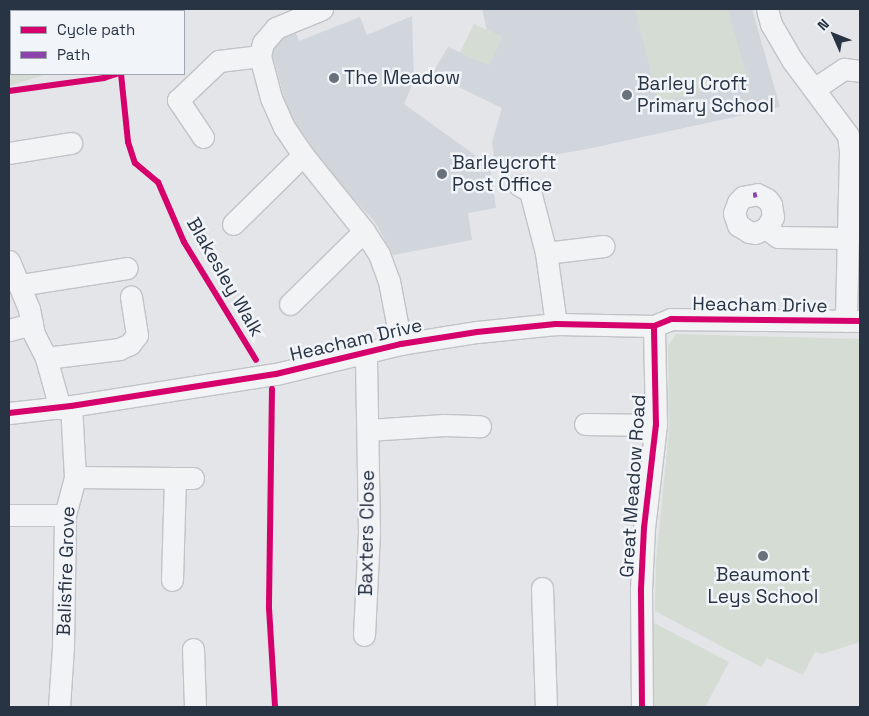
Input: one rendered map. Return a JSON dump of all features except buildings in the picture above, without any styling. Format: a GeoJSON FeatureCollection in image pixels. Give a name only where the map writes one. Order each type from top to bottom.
{"type":"FeatureCollection","features":[{"type":"Feature","properties":{"kind":"street"},"geometry":{"type":"LineString","coordinates":[[322,9],[276,28],[263,43],[260,56],[271,98],[284,127],[303,155],[364,231],[386,269],[401,344]]}},
{"type":"Feature","properties":{"kind":"street"},"geometry":{"type":"LineString","coordinates":[[767,9],[771,24],[792,60],[848,135],[855,213],[848,238],[853,321]]}},
{"type":"Feature","properties":{"kind":"street"},"geometry":{"type":"LineString","coordinates":[[203,137],[178,100],[219,61],[260,56]]}},
{"type":"Feature","properties":{"kind":"street"},"geometry":{"type":"LineString","coordinates":[[814,89],[844,69],[860,71]]}},
{"type":"Feature","properties":{"kind":"street"},"geometry":{"type":"LineString","coordinates":[[9,153],[71,143]]}},
{"type":"Feature","properties":{"kind":"street"},"geometry":{"type":"LineString","coordinates":[[234,224],[303,155]]}},
{"type":"Feature","properties":{"kind":"street"},"geometry":{"type":"LineString","coordinates":[[519,185],[530,191],[546,253],[556,324]]}},
{"type":"Feature","properties":{"kind":"street"},"geometry":{"type":"LineString","coordinates":[[755,194],[767,199],[773,210],[773,217],[766,228],[755,233],[749,232],[738,225],[735,220],[735,207],[743,197],[755,194]]}},
{"type":"Feature","properties":{"kind":"street"},"geometry":{"type":"LineString","coordinates":[[766,228],[778,237],[848,238]]}},
{"type":"Feature","properties":{"kind":"street"},"geometry":{"type":"LineString","coordinates":[[290,304],[364,231]]}},
{"type":"Feature","properties":{"kind":"street"},"geometry":{"type":"LineString","coordinates":[[546,253],[604,246]]}},
{"type":"Feature","properties":{"kind":"street","name":"Balisfire Grove"},"geometry":{"type":"LineString","coordinates":[[9,260],[20,285],[34,334],[66,407],[74,477],[65,515],[63,646],[59,707]]}},
{"type":"Feature","properties":{"kind":"street"},"geometry":{"type":"LineString","coordinates":[[20,285],[127,268]]}},
{"type":"Feature","properties":{"kind":"street"},"geometry":{"type":"LineString","coordinates":[[46,358],[120,349],[130,344],[136,335],[131,296]]}},
{"type":"Feature","properties":{"kind":"street","name":"Heacham Drive"},"geometry":{"type":"LineString","coordinates":[[9,413],[66,407],[276,374],[401,344],[442,337],[556,324],[654,326],[671,319],[853,321]]}},
{"type":"Feature","properties":{"kind":"street"},"geometry":{"type":"LineString","coordinates":[[9,330],[32,324]]}},
{"type":"Feature","properties":{"kind":"street","name":"Great Meadow Road"},"geometry":{"type":"LineString","coordinates":[[642,707],[641,589],[644,528],[656,425],[654,326]]}},
{"type":"Feature","properties":{"kind":"street","name":"Baxters Close"},"geometry":{"type":"LineString","coordinates":[[364,636],[369,532],[366,352]]}},
{"type":"Feature","properties":{"kind":"street"},"geometry":{"type":"LineString","coordinates":[[585,424],[656,425]]}},
{"type":"Feature","properties":{"kind":"street"},"geometry":{"type":"LineString","coordinates":[[368,430],[444,425],[480,426]]}},
{"type":"Feature","properties":{"kind":"street"},"geometry":{"type":"LineString","coordinates":[[74,477],[184,478],[172,580]]}},
{"type":"Feature","properties":{"kind":"street"},"geometry":{"type":"LineString","coordinates":[[9,515],[65,515]]}},
{"type":"Feature","properties":{"kind":"street"},"geometry":{"type":"LineString","coordinates":[[542,588],[546,707]]}},
{"type":"Feature","properties":{"kind":"street"},"geometry":{"type":"LineString","coordinates":[[194,649],[195,707]]}},
{"type":"Feature","properties":{"kind":"shaded area"},"geometry":{"type":"Polygon","coordinates":[[[9,9],[95,9],[10,10],[10,75],[44,75],[9,86],[9,9]]]}},
{"type":"Feature","properties":{"kind":"shaded area","name":"Barley Croft Primary School"},"geometry":{"type":"Polygon","coordinates":[[[482,9],[752,9],[780,107],[592,148],[495,166],[492,142],[502,108],[432,74],[448,47],[489,65],[502,37],[487,30],[482,9]]]}},
{"type":"Feature","properties":{"kind":"shaded area"},"geometry":{"type":"Polygon","coordinates":[[[635,9],[728,9],[748,81],[658,102],[635,9]]]}},
{"type":"Feature","properties":{"kind":"shaded area"},"geometry":{"type":"Polygon","coordinates":[[[412,16],[414,81],[404,104],[490,166],[496,208],[468,213],[472,240],[393,255],[375,222],[320,163],[289,115],[272,53],[278,41],[295,31],[299,41],[360,17],[367,35],[412,16]]]}},
{"type":"Feature","properties":{"kind":"shaded area"},"geometry":{"type":"Polygon","coordinates":[[[474,24],[502,37],[489,65],[460,52],[474,24]]]}},
{"type":"Feature","properties":{"kind":"shaded area","name":"Beaumont Leys School"},"geometry":{"type":"Polygon","coordinates":[[[676,334],[860,339],[860,642],[822,654],[815,652],[803,675],[767,658],[761,667],[655,611],[656,561],[669,430],[668,346],[676,334]]]}},
{"type":"Feature","properties":{"kind":"shaded area"},"geometry":{"type":"Polygon","coordinates":[[[654,623],[729,662],[705,707],[654,707],[654,623]]]}},
{"type":"Feature","properties":{"kind":"marked path"},"geometry":{"type":"LineString","coordinates":[[753,195],[757,194]]}},
{"type":"Feature","properties":{"kind":"cycle path"},"geometry":{"type":"LineString","coordinates":[[9,91],[104,78],[113,75]]}},
{"type":"Feature","properties":{"kind":"cycle path","name":"Blakesley Walk"},"geometry":{"type":"LineString","coordinates":[[121,75],[128,142],[135,163],[158,182],[184,242],[256,360]]}},
{"type":"Feature","properties":{"kind":"cycle path"},"geometry":{"type":"LineString","coordinates":[[9,413],[71,406],[276,374],[401,344],[477,332],[556,324],[654,326],[671,319],[860,321]]}},
{"type":"Feature","properties":{"kind":"cycle path"},"geometry":{"type":"LineString","coordinates":[[642,707],[641,589],[644,528],[656,425],[654,326]]}},
{"type":"Feature","properties":{"kind":"cycle path"},"geometry":{"type":"LineString","coordinates":[[272,389],[269,608],[275,707]]}},
{"type":"Feature","properties":{"kind":"place","name":"The Meadow"},"geometry":{"type":"Point","coordinates":[334,78]}},
{"type":"Feature","properties":{"kind":"place","name":"Barley Croft Primary School"},"geometry":{"type":"Point","coordinates":[627,95]}},
{"type":"Feature","properties":{"kind":"place","name":"Barleycroft Post Office"},"geometry":{"type":"Point","coordinates":[442,174]}},
{"type":"Feature","properties":{"kind":"place","name":"Beaumont Leys School"},"geometry":{"type":"Point","coordinates":[763,556]}}]}
